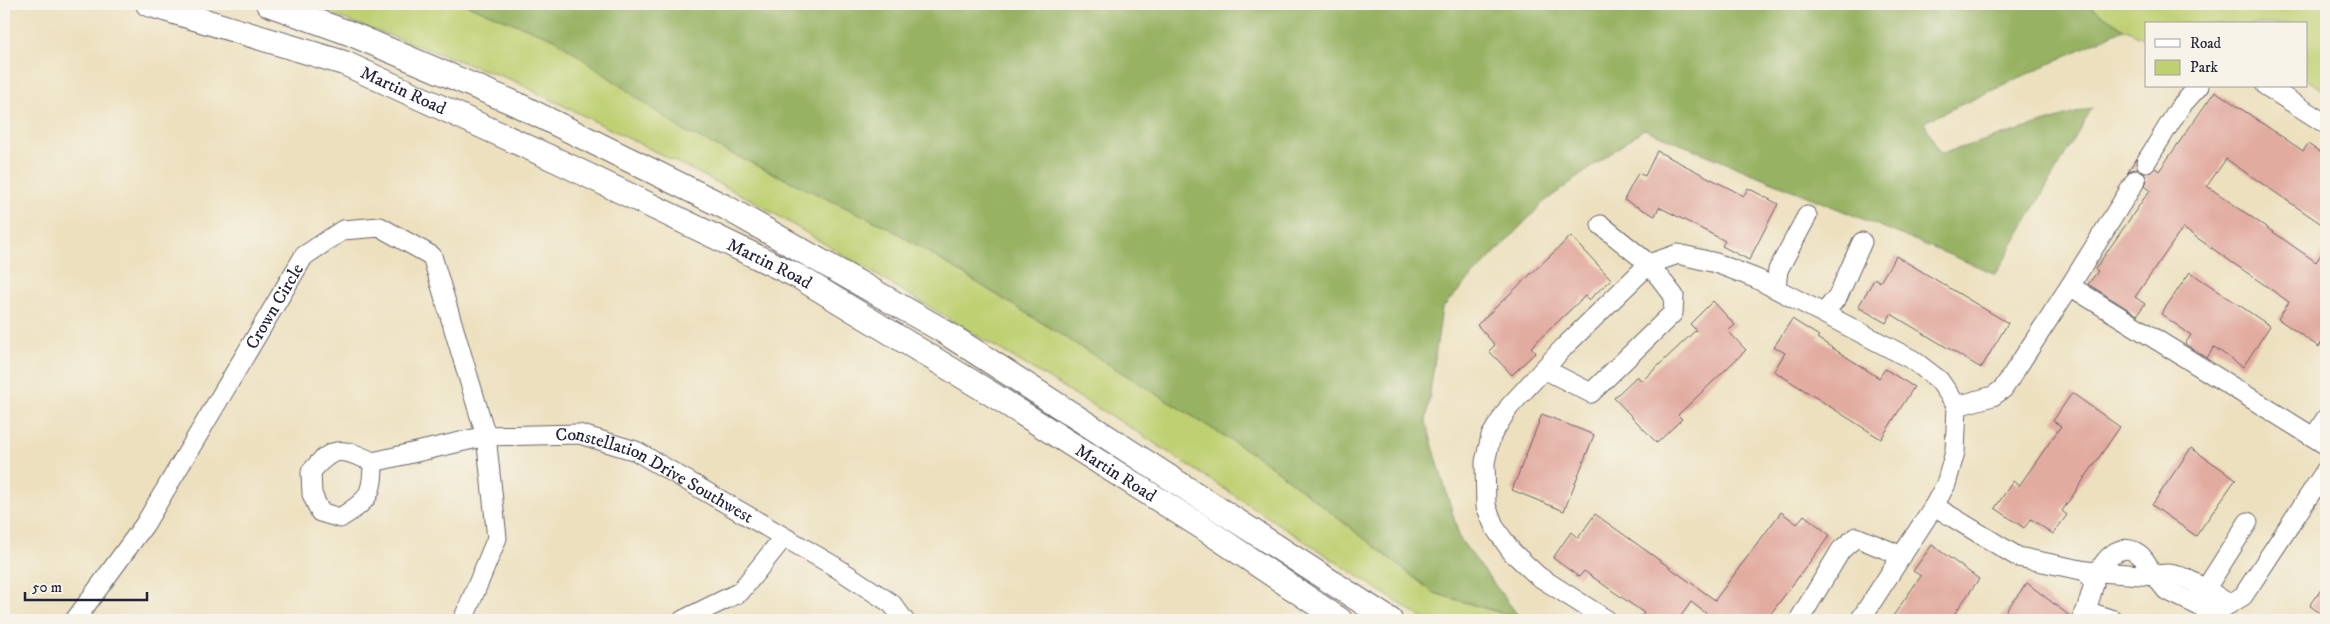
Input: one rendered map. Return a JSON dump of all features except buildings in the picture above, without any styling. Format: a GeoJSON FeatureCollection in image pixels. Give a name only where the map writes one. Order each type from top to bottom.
{"type":"FeatureCollection","features":[{"type":"Feature","properties":{"kind":"main road","name":"Martin Road"},"geometry":{"type":"LineString","coordinates":[[148,4],[344,63],[799,277],[990,393],[1202,527],[1340,620]]}},
{"type":"Feature","properties":{"kind":"main road","name":"Martin Road"},"geometry":{"type":"LineString","coordinates":[[268,4],[349,33],[514,103],[727,208],[940,329],[1390,620]]}},
{"type":"Feature","properties":{"kind":"street"},"geometry":{"type":"LineString","coordinates":[[2146,162],[2180,107],[2197,88]]}},
{"type":"Feature","properties":{"kind":"street"},"geometry":{"type":"LineString","coordinates":[[2269,88],[2326,124]]}},
{"type":"Feature","properties":{"kind":"street"},"geometry":{"type":"LineString","coordinates":[[1957,406],[1993,396],[2003,389],[2136,180]]}},
{"type":"Feature","properties":{"kind":"street"},"geometry":{"type":"LineString","coordinates":[[1776,288],[1778,270],[1807,216]]}},
{"type":"Feature","properties":{"kind":"street"},"geometry":{"type":"LineString","coordinates":[[1544,369],[1591,393],[1673,313],[1674,296],[1648,264],[1601,225]]}},
{"type":"Feature","properties":{"kind":"street","name":"Crown Circle"},"geometry":{"type":"LineString","coordinates":[[75,620],[145,524],[304,256],[343,230],[380,227],[432,256],[486,436],[497,538],[463,620]]}},
{"type":"Feature","properties":{"kind":"street"},"geometry":{"type":"LineString","coordinates":[[1824,313],[1838,296],[1862,242]]}},
{"type":"Feature","properties":{"kind":"street"},"geometry":{"type":"LineString","coordinates":[[1608,620],[1538,576],[1512,552],[1495,528],[1486,506],[1485,462],[1491,436],[1509,406],[1648,264],[1678,254],[1716,263],[1776,288],[1913,360],[1939,380],[1957,406],[1955,452],[1946,484],[1934,506],[1860,620]]}},
{"type":"Feature","properties":{"kind":"street"},"geometry":{"type":"LineString","coordinates":[[2070,286],[2320,441],[2326,418]]}},
{"type":"Feature","properties":{"kind":"street","name":"Constellation Drive Southwest"},"geometry":{"type":"LineString","coordinates":[[373,462],[486,436],[579,434],[636,451],[834,566],[892,604],[904,620]]}},
{"type":"Feature","properties":{"kind":"street"},"geometry":{"type":"LineString","coordinates":[[1934,506],[2018,557],[2093,571],[2153,576],[2163,573],[2179,576],[2200,597],[2229,604],[2243,596],[2326,470]]}},
{"type":"Feature","properties":{"kind":"street"},"geometry":{"type":"LineString","coordinates":[[2200,597],[2248,522]]}},
{"type":"Feature","properties":{"kind":"street"},"geometry":{"type":"LineString","coordinates":[[1798,620],[1841,550],[1856,537],[1902,556]]}},
{"type":"Feature","properties":{"kind":"street"},"geometry":{"type":"LineString","coordinates":[[683,620],[740,592],[783,538]]}},
{"type":"Feature","properties":{"kind":"street"},"geometry":{"type":"LineString","coordinates":[[2093,571],[2094,584],[2084,616],[2113,620]]}},
{"type":"Feature","properties":{"kind":"green space"},"geometry":{"type":"Polygon","coordinates":[[[302,4],[464,4],[555,39],[684,131],[889,228],[1266,462],[1434,593],[1523,620],[1425,620],[1139,433],[750,199],[512,80],[302,4]]]}},
{"type":"Feature","properties":{"kind":"green space"},"geometry":{"type":"Polygon","coordinates":[[[464,4],[2086,4],[2124,29],[1924,122],[1940,154],[2092,108],[1996,274],[1644,129],[1544,202],[1442,308],[1426,422],[1460,539],[1520,618],[1434,593],[1266,462],[889,228],[684,131],[555,39],[464,4]]]}},
{"type":"Feature","properties":{"kind":"green space"},"geometry":{"type":"Polygon","coordinates":[[[2086,4],[2326,4],[2326,92],[2308,80],[2308,22],[2145,22],[2145,39],[2124,29],[2086,4]]]}}]}
